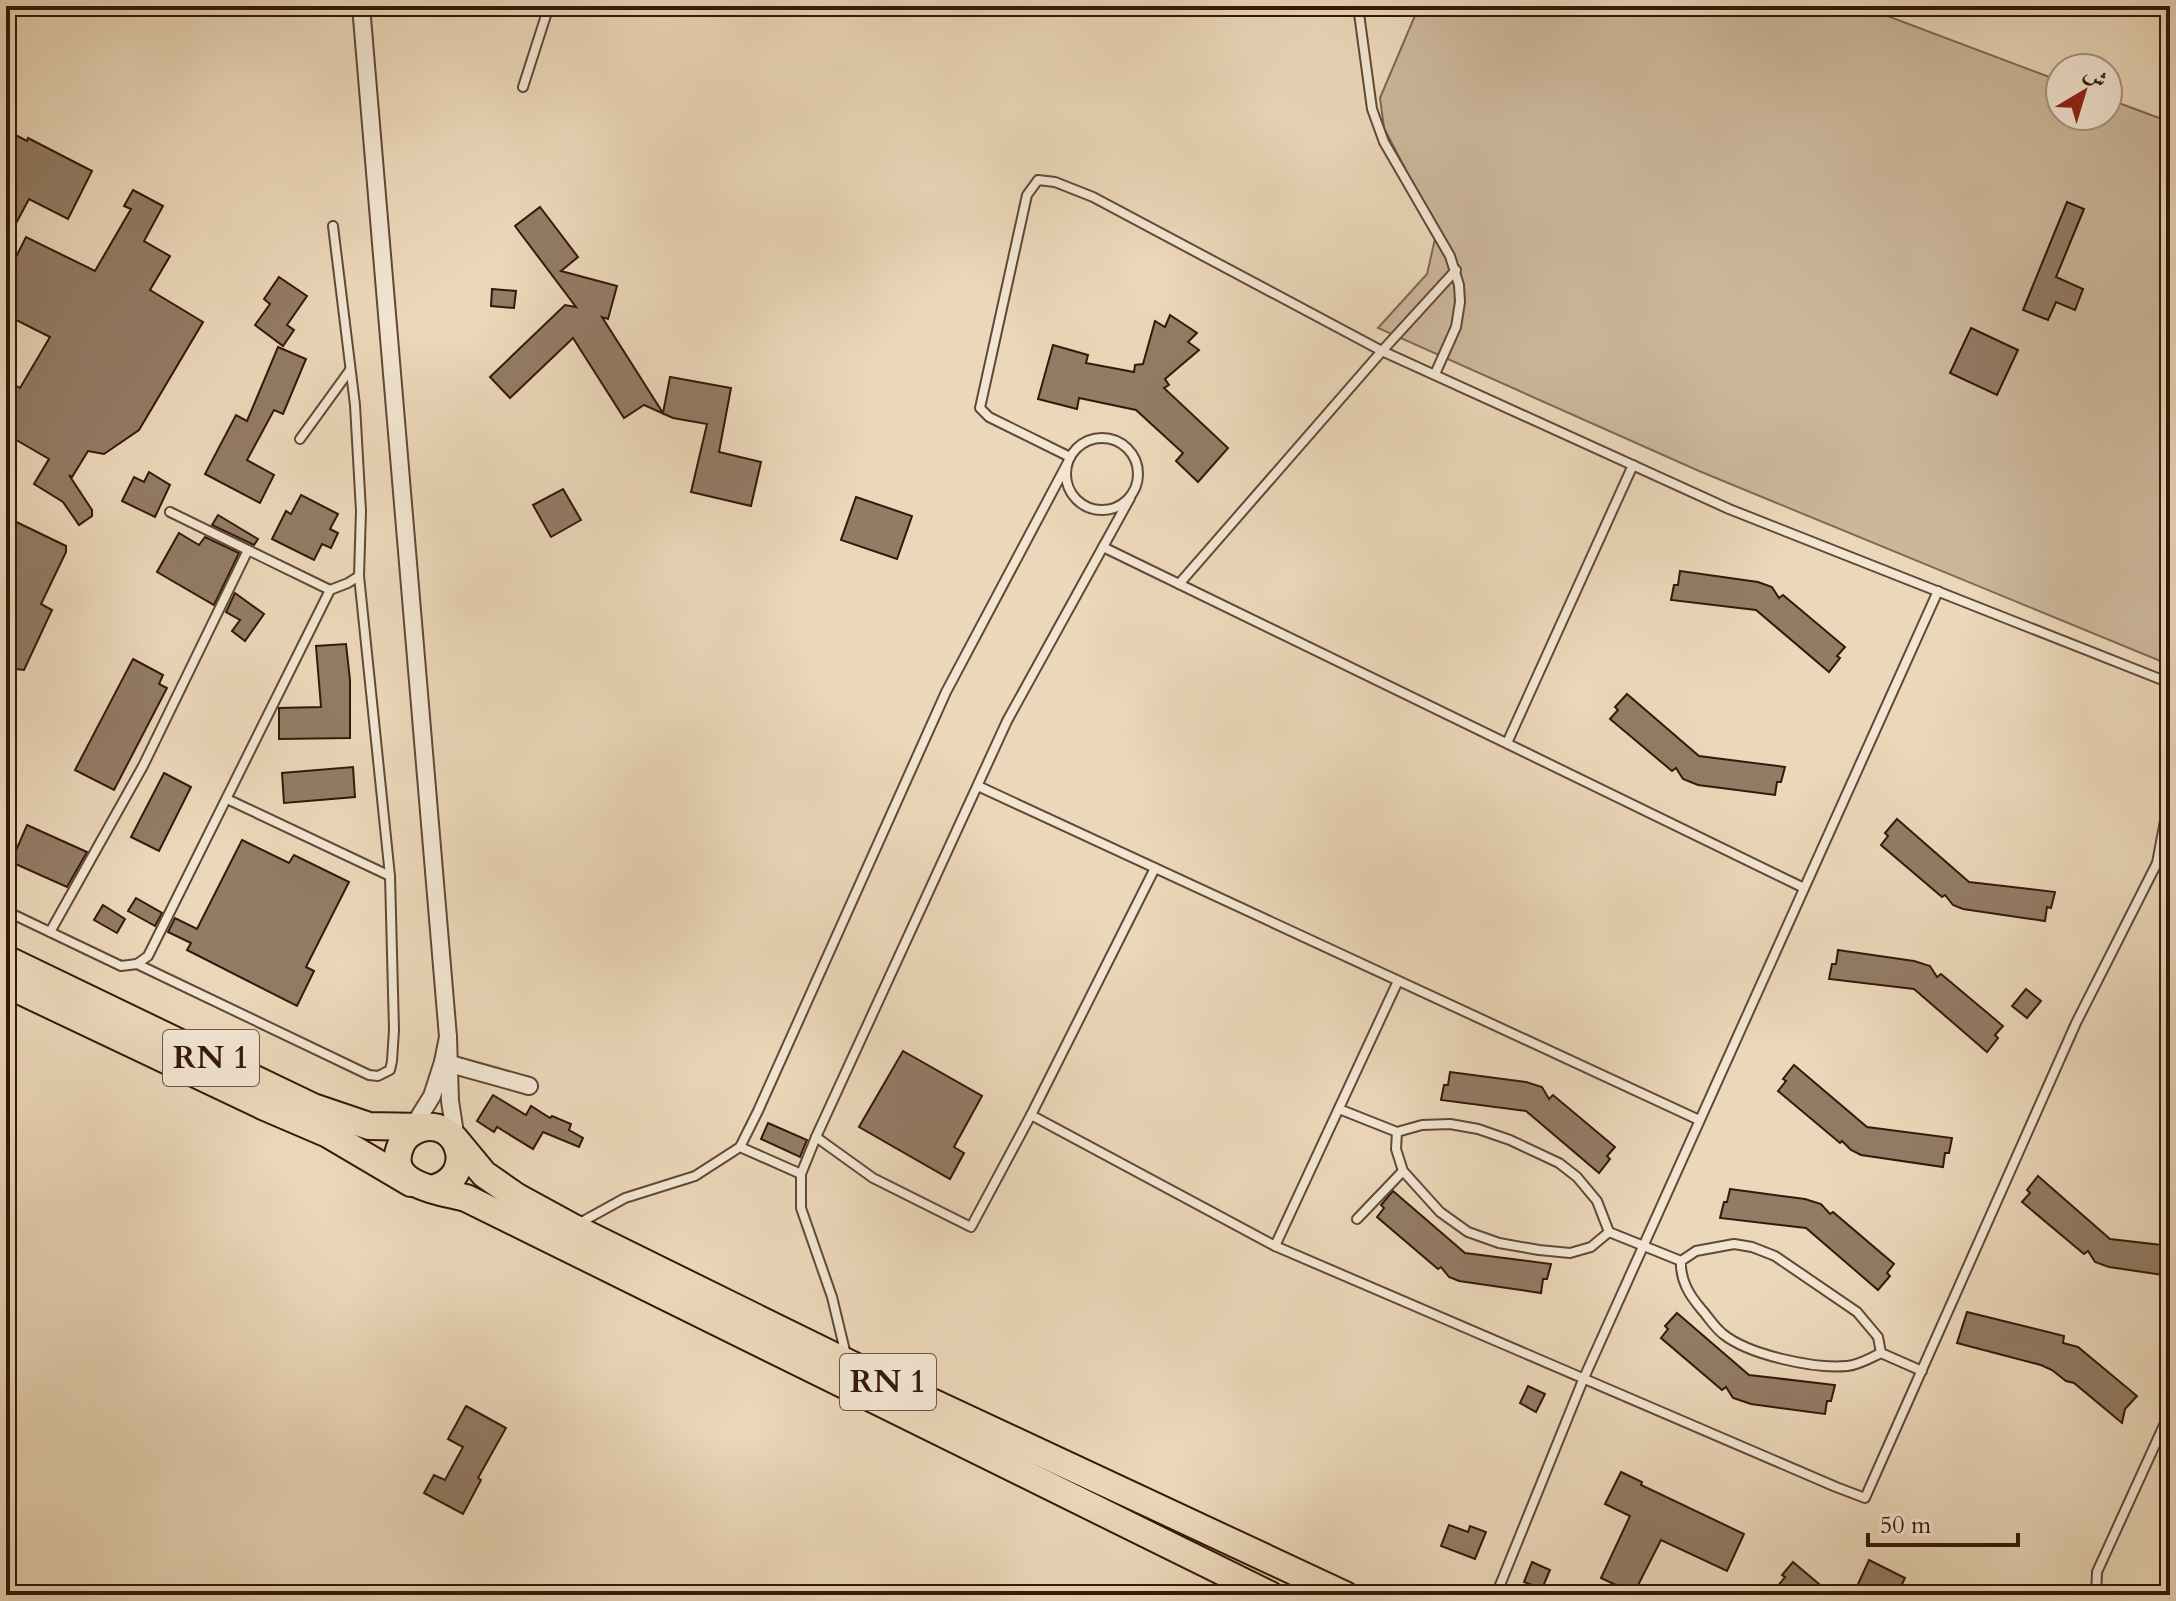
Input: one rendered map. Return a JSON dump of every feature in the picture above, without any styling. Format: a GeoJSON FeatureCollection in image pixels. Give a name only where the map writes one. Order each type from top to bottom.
{"type":"FeatureCollection","features":[{"type":"Feature","properties":{"kind":"main road","name":"RN 1"},"geometry":{"type":"LineString","coordinates":[[6,959],[313,1107],[369,1126],[414,1131]]}},
{"type":"Feature","properties":{"kind":"main road","name":"RN 1"},"geometry":{"type":"LineString","coordinates":[[6,984],[328,1134],[421,1186],[466,1198],[1270,1595]]}},
{"type":"Feature","properties":{"kind":"main road"},"geometry":{"type":"LineString","coordinates":[[434,1127],[443,1130],[455,1141],[460,1155],[459,1165],[449,1182],[421,1186],[399,1167],[400,1146],[414,1131],[434,1127]]}},
{"type":"Feature","properties":{"kind":"main road","name":"RN 1"},"geometry":{"type":"LineString","coordinates":[[455,1141],[484,1174],[517,1197],[572,1227],[848,1363],[1345,1595]]}},
{"type":"Feature","properties":{"kind":"street"},"geometry":{"type":"LineString","coordinates":[[361,6],[448,1037],[446,1063],[455,1141]]}},
{"type":"Feature","properties":{"kind":"street"},"geometry":{"type":"LineString","coordinates":[[414,1131],[446,1063]]}},
{"type":"Feature","properties":{"kind":"street"},"geometry":{"type":"LineString","coordinates":[[446,1063],[529,1086]]}},
{"type":"Feature","properties":{"kind":"lane"},"geometry":{"type":"LineString","coordinates":[[523,87],[549,6]]}},
{"type":"Feature","properties":{"kind":"lane"},"geometry":{"type":"LineString","coordinates":[[1358,6],[1372,109],[1384,142],[1456,270],[1460,302],[1456,327],[1435,374]]}},
{"type":"Feature","properties":{"kind":"lane"},"geometry":{"type":"LineString","coordinates":[[1068,460],[989,417],[980,408],[1027,195],[1038,180],[1055,182],[1093,197],[1382,351],[1729,509],[2170,683]]}},
{"type":"Feature","properties":{"kind":"lane"},"geometry":{"type":"LineString","coordinates":[[137,964],[369,1075],[378,1076],[390,1070],[394,1030],[390,876],[359,576],[361,511],[355,405],[333,226]]}},
{"type":"Feature","properties":{"kind":"lane"},"geometry":{"type":"LineString","coordinates":[[1179,584],[1456,270]]}},
{"type":"Feature","properties":{"kind":"lane"},"geometry":{"type":"LineString","coordinates":[[300,439],[350,369]]}},
{"type":"Feature","properties":{"kind":"lane"},"geometry":{"type":"LineString","coordinates":[[572,1227],[625,1198],[695,1176],[740,1147],[946,692],[1068,460],[1084,442],[1106,437],[1118,440],[1134,455],[1139,478],[1136,489],[1007,721],[801,1174],[801,1208],[832,1297],[848,1363]]}},
{"type":"Feature","properties":{"kind":"lane"},"geometry":{"type":"LineString","coordinates":[[1068,460],[1066,476],[1069,488],[1085,506],[1109,510],[1130,498]]}},
{"type":"Feature","properties":{"kind":"lane"},"geometry":{"type":"LineString","coordinates":[[1507,743],[1633,465]]}},
{"type":"Feature","properties":{"kind":"lane"},"geometry":{"type":"LineString","coordinates":[[170,512],[330,590]]}},
{"type":"Feature","properties":{"kind":"lane"},"geometry":{"type":"LineString","coordinates":[[1103,547],[1804,888]]}},
{"type":"Feature","properties":{"kind":"lane"},"geometry":{"type":"LineString","coordinates":[[50,932],[143,766],[248,550]]}},
{"type":"Feature","properties":{"kind":"lane"},"geometry":{"type":"LineString","coordinates":[[6,911],[121,966],[137,964],[148,956],[330,590],[359,576]]}},
{"type":"Feature","properties":{"kind":"lane"},"geometry":{"type":"LineString","coordinates":[[1496,1595],[1583,1380],[1938,591]]}},
{"type":"Feature","properties":{"kind":"lane"},"geometry":{"type":"LineString","coordinates":[[978,786],[1699,1120]]}},
{"type":"Feature","properties":{"kind":"lane"},"geometry":{"type":"LineString","coordinates":[[1031,1115],[1275,1246],[1865,1498],[2076,1023],[2157,863],[2170,794]]}},
{"type":"Feature","properties":{"kind":"lane"},"geometry":{"type":"LineString","coordinates":[[227,799],[390,876]]}},
{"type":"Feature","properties":{"kind":"lane"},"geometry":{"type":"LineString","coordinates":[[2157,863],[2170,869]]}},
{"type":"Feature","properties":{"kind":"lane"},"geometry":{"type":"LineString","coordinates":[[816,1137],[873,1178],[971,1227],[1155,868]]}},
{"type":"Feature","properties":{"kind":"lane"},"geometry":{"type":"LineString","coordinates":[[1275,1246],[1398,981]]}},
{"type":"Feature","properties":{"kind":"lane"},"geometry":{"type":"LineString","coordinates":[[1339,1109],[1397,1132],[1422,1125],[1450,1124],[1510,1140],[1559,1163],[1577,1177],[1597,1201],[1609,1232],[1681,1261]]}},
{"type":"Feature","properties":{"kind":"lane"},"geometry":{"type":"LineString","coordinates":[[1397,1132],[1396,1149],[1403,1171],[1440,1212],[1468,1232],[1499,1243],[1570,1253],[1591,1247],[1609,1232]]}},
{"type":"Feature","properties":{"kind":"lane"},"geometry":{"type":"LineString","coordinates":[[740,1147],[801,1174]]}},
{"type":"Feature","properties":{"kind":"lane"},"geometry":{"type":"LineString","coordinates":[[1357,1219],[1403,1171]]}},
{"type":"Feature","properties":{"kind":"lane"},"geometry":{"type":"LineString","coordinates":[[1681,1261],[1696,1251],[1734,1244],[1775,1256],[1857,1312],[1878,1337],[1881,1353]]}},
{"type":"Feature","properties":{"kind":"lane"},"geometry":{"type":"LineString","coordinates":[[1681,1261],[1681,1272],[1691,1296],[1721,1333],[1741,1345],[1804,1364],[1827,1366],[1850,1366],[1881,1353],[1922,1371]]}},
{"type":"Feature","properties":{"kind":"lane"},"geometry":{"type":"LineString","coordinates":[[2096,1595],[2097,1572],[2170,1412]]}},
{"type":"Feature","properties":{"kind":"shaded area"},"geometry":{"type":"Polygon","coordinates":[[[1419,6],[1861,6],[2044,75],[2044,132],[2124,132],[2124,105],[2170,122],[2170,665],[1699,471],[1378,328],[1427,274],[1437,230],[1384,128],[1380,98],[1419,6]]]}},
{"type":"Feature","properties":{"kind":"building"},"geometry":{"type":"Polygon","coordinates":[[[6,130],[92,171],[68,219],[29,199],[6,242],[6,130]]]}},
{"type":"Feature","properties":{"kind":"building"},"geometry":{"type":"Polygon","coordinates":[[[133,190],[163,206],[144,241],[170,256],[150,290],[203,322],[139,430],[104,454],[88,451],[72,477],[69,475],[92,510],[92,516],[79,525],[63,502],[34,484],[49,459],[6,434],[6,380],[20,388],[50,337],[6,315],[6,277],[26,237],[95,271],[131,209],[124,206],[133,190]]]}},
{"type":"Feature","properties":{"kind":"building"},"geometry":{"type":"Polygon","coordinates":[[[2067,202],[2084,209],[2056,277],[2083,289],[2075,310],[2056,302],[2048,320],[2023,310],[2067,202]]]}},
{"type":"Feature","properties":{"kind":"building"},"geometry":{"type":"Polygon","coordinates":[[[540,207],[578,257],[561,271],[617,286],[608,319],[602,317],[663,413],[670,377],[731,388],[719,452],[761,462],[751,506],[691,492],[707,424],[673,418],[644,405],[624,418],[573,338],[510,398],[490,377],[565,305],[576,307],[515,226],[540,207]]]}},
{"type":"Feature","properties":{"kind":"building"},"geometry":{"type":"Polygon","coordinates":[[[279,277],[307,296],[287,325],[294,330],[283,346],[255,325],[270,304],[264,299],[279,277]]]}},
{"type":"Feature","properties":{"kind":"building"},"geometry":{"type":"Polygon","coordinates":[[[492,289],[516,291],[514,308],[491,306],[492,289]]]}},
{"type":"Feature","properties":{"kind":"building"},"geometry":{"type":"Polygon","coordinates":[[[1170,315],[1197,333],[1188,342],[1199,350],[1165,379],[1169,385],[1164,388],[1228,448],[1198,482],[1176,461],[1183,453],[1136,410],[1079,398],[1077,409],[1038,399],[1053,345],[1088,355],[1086,363],[1134,372],[1135,365],[1143,364],[1155,321],[1165,327],[1170,315]]]}},
{"type":"Feature","properties":{"kind":"building"},"geometry":{"type":"Polygon","coordinates":[[[1971,328],[2018,350],[1997,395],[1950,373],[1971,328]]]}},
{"type":"Feature","properties":{"kind":"building"},"geometry":{"type":"Polygon","coordinates":[[[278,347],[306,359],[283,414],[274,410],[247,460],[274,475],[260,503],[205,474],[236,415],[247,421],[278,347]]]}},
{"type":"Feature","properties":{"kind":"building"},"geometry":{"type":"Polygon","coordinates":[[[149,472],[170,485],[155,517],[122,501],[134,477],[144,482],[149,472]]]}},
{"type":"Feature","properties":{"kind":"building"},"geometry":{"type":"Polygon","coordinates":[[[563,489],[581,520],[551,537],[533,505],[563,489]]]}},
{"type":"Feature","properties":{"kind":"building"},"geometry":{"type":"Polygon","coordinates":[[[301,495],[338,514],[330,529],[338,533],[331,548],[322,544],[314,560],[272,539],[286,511],[291,514],[301,495]]]}},
{"type":"Feature","properties":{"kind":"building"},"geometry":{"type":"Polygon","coordinates":[[[856,497],[912,516],[897,559],[841,540],[856,497]]]}},
{"type":"Feature","properties":{"kind":"building"},"geometry":{"type":"Polygon","coordinates":[[[218,515],[258,539],[254,545],[212,525],[218,515]]]}},
{"type":"Feature","properties":{"kind":"building"},"geometry":{"type":"Polygon","coordinates":[[[6,517],[66,546],[41,604],[52,610],[24,670],[6,668],[6,517]]]}},
{"type":"Feature","properties":{"kind":"building"},"geometry":{"type":"Polygon","coordinates":[[[179,533],[199,545],[205,537],[239,553],[214,605],[157,572],[179,533]]]}},
{"type":"Feature","properties":{"kind":"building"},"geometry":{"type":"Polygon","coordinates":[[[1680,571],[1758,582],[1772,587],[1779,598],[1783,595],[1845,647],[1837,656],[1840,658],[1829,672],[1756,610],[1671,600],[1680,571]]]}},
{"type":"Feature","properties":{"kind":"building"},"geometry":{"type":"Polygon","coordinates":[[[235,593],[264,614],[245,641],[232,631],[240,620],[226,612],[235,593]]]}},
{"type":"Feature","properties":{"kind":"building"},"geometry":{"type":"Polygon","coordinates":[[[346,644],[350,680],[350,738],[279,739],[279,708],[321,707],[316,646],[346,644]]]}},
{"type":"Feature","properties":{"kind":"building"},"geometry":{"type":"Polygon","coordinates":[[[133,659],[163,675],[159,684],[167,688],[114,790],[75,770],[133,659]]]}},
{"type":"Feature","properties":{"kind":"building"},"geometry":{"type":"Polygon","coordinates":[[[1627,694],[1699,756],[1785,767],[1781,782],[1777,782],[1775,795],[1698,785],[1683,779],[1676,768],[1672,771],[1610,719],[1618,710],[1615,707],[1627,694]]]}},
{"type":"Feature","properties":{"kind":"building"},"geometry":{"type":"Polygon","coordinates":[[[353,767],[355,797],[284,803],[282,773],[353,767]]]}},
{"type":"Feature","properties":{"kind":"building"},"geometry":{"type":"Polygon","coordinates":[[[164,773],[191,787],[159,851],[131,837],[164,773]]]}},
{"type":"Feature","properties":{"kind":"building"},"geometry":{"type":"Polygon","coordinates":[[[1897,819],[1969,882],[2055,892],[2051,908],[2047,907],[2045,921],[1953,905],[1945,895],[1942,897],[1881,845],[1888,836],[1885,833],[1897,819]]]}},
{"type":"Feature","properties":{"kind":"building"},"geometry":{"type":"Polygon","coordinates":[[[27,825],[87,852],[67,887],[11,862],[27,825]]]}},
{"type":"Feature","properties":{"kind":"building"},"geometry":{"type":"Polygon","coordinates":[[[242,840],[289,863],[294,855],[349,882],[306,967],[314,971],[297,1006],[187,950],[191,943],[168,932],[175,918],[197,929],[242,840]]]}},
{"type":"Feature","properties":{"kind":"building"},"geometry":{"type":"Polygon","coordinates":[[[136,898],[162,913],[155,926],[128,911],[136,898]]]}},
{"type":"Feature","properties":{"kind":"building"},"geometry":{"type":"Polygon","coordinates":[[[103,905],[125,919],[117,933],[94,920],[103,905]]]}},
{"type":"Feature","properties":{"kind":"building"},"geometry":{"type":"Polygon","coordinates":[[[1838,950],[1930,966],[1937,977],[1941,974],[2003,1026],[1995,1035],[1998,1038],[1987,1052],[1914,989],[1829,979],[1838,950]]]}},
{"type":"Feature","properties":{"kind":"building"},"geometry":{"type":"Polygon","coordinates":[[[2026,989],[2041,1001],[2027,1018],[2012,1006],[2026,989]]]}},
{"type":"Feature","properties":{"kind":"building"},"geometry":{"type":"Polygon","coordinates":[[[903,1051],[982,1096],[954,1147],[964,1153],[950,1179],[859,1127],[903,1051]]]}},
{"type":"Feature","properties":{"kind":"building"},"geometry":{"type":"Polygon","coordinates":[[[1794,1065],[1867,1127],[1952,1138],[1943,1167],[1861,1155],[1842,1141],[1840,1143],[1778,1091],[1794,1065]]]}},
{"type":"Feature","properties":{"kind":"building"},"geometry":{"type":"Polygon","coordinates":[[[1450,1072],[1542,1087],[1549,1099],[1553,1095],[1615,1147],[1607,1156],[1610,1159],[1599,1173],[1526,1111],[1441,1100],[1450,1072]]]}},
{"type":"Feature","properties":{"kind":"building"},"geometry":{"type":"Polygon","coordinates":[[[493,1095],[526,1115],[531,1106],[550,1118],[552,1116],[571,1124],[569,1130],[583,1138],[579,1147],[543,1132],[533,1149],[497,1127],[494,1132],[477,1121],[493,1095]]]}},
{"type":"Feature","properties":{"kind":"building"},"geometry":{"type":"Polygon","coordinates":[[[768,1123],[807,1140],[800,1157],[761,1139],[768,1123]]]}},
{"type":"Feature","properties":{"kind":"building"},"geometry":{"type":"Polygon","coordinates":[[[2038,1176],[2110,1239],[2170,1246],[2170,1276],[2109,1267],[2095,1262],[2088,1251],[2084,1254],[2022,1202],[2038,1176]]]}},
{"type":"Feature","properties":{"kind":"building"},"geometry":{"type":"Polygon","coordinates":[[[1730,1189],[1821,1204],[1894,1264],[1887,1273],[1890,1276],[1878,1290],[1806,1228],[1720,1218],[1730,1189]]]}},
{"type":"Feature","properties":{"kind":"building"},"geometry":{"type":"Polygon","coordinates":[[[1393,1191],[1465,1253],[1551,1264],[1547,1279],[1543,1279],[1541,1293],[1449,1277],[1441,1267],[1438,1269],[1377,1217],[1384,1208],[1381,1205],[1393,1191]]]}},
{"type":"Feature","properties":{"kind":"building"},"geometry":{"type":"Polygon","coordinates":[[[1967,1312],[2064,1336],[2063,1343],[2078,1347],[2137,1396],[2125,1409],[2122,1423],[2074,1383],[2052,1370],[1957,1343],[1967,1312]]]}},
{"type":"Feature","properties":{"kind":"building"},"geometry":{"type":"Polygon","coordinates":[[[1677,1313],[1749,1375],[1835,1385],[1825,1414],[1751,1404],[1733,1398],[1726,1387],[1722,1390],[1661,1338],[1668,1329],[1665,1326],[1677,1313]]]}},
{"type":"Feature","properties":{"kind":"building"},"geometry":{"type":"Polygon","coordinates":[[[1528,1386],[1545,1394],[1536,1412],[1520,1403],[1528,1386]]]}},
{"type":"Feature","properties":{"kind":"building"},"geometry":{"type":"Polygon","coordinates":[[[466,1406],[506,1428],[478,1478],[481,1480],[463,1514],[424,1493],[434,1475],[445,1480],[463,1447],[448,1439],[466,1406]]]}},
{"type":"Feature","properties":{"kind":"building"},"geometry":{"type":"Polygon","coordinates":[[[1621,1472],[1642,1482],[1641,1485],[1744,1534],[1727,1571],[1661,1540],[1633,1595],[1613,1595],[1618,1586],[1601,1578],[1630,1516],[1605,1504],[1621,1472]]]}},
{"type":"Feature","properties":{"kind":"building"},"geometry":{"type":"Polygon","coordinates":[[[1449,1525],[1468,1532],[1470,1526],[1486,1532],[1475,1559],[1441,1546],[1449,1525]]]}},
{"type":"Feature","properties":{"kind":"building"},"geometry":{"type":"Polygon","coordinates":[[[1869,1560],[1905,1578],[1897,1595],[1853,1595],[1869,1560]]]}},
{"type":"Feature","properties":{"kind":"building"},"geometry":{"type":"Polygon","coordinates":[[[1532,1562],[1550,1570],[1542,1589],[1524,1582],[1532,1562]]]}},
{"type":"Feature","properties":{"kind":"building"},"geometry":{"type":"Polygon","coordinates":[[[1793,1562],[1832,1595],[1786,1595],[1777,1587],[1793,1562]]]}}]}
